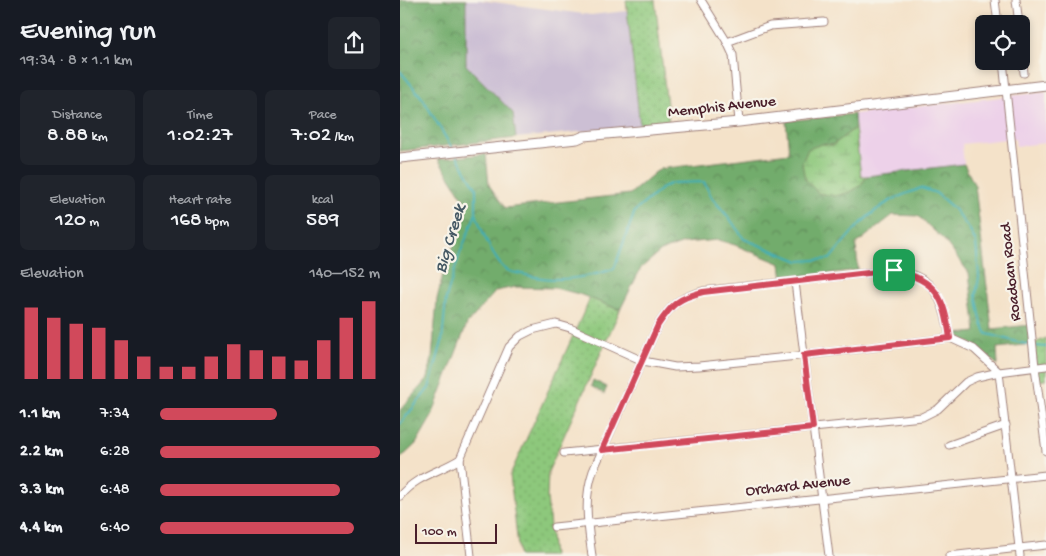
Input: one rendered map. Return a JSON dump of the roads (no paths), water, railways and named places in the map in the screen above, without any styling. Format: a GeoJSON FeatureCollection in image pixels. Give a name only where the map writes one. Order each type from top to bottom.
{"type":"FeatureCollection","features":[{"type":"Feature","properties":{"kind":"main road","name":"Memphis Avenue"},"geometry":{"type":"LineString","coordinates":[[400,158],[577,139],[584,136],[739,122],[1046,85]]}},
{"type":"Feature","properties":{"kind":"street"},"geometry":{"type":"LineString","coordinates":[[702,0],[733,55],[739,122]]}},
{"type":"Feature","properties":{"kind":"street"},"geometry":{"type":"LineString","coordinates":[[996,0],[997,15]]}},
{"type":"Feature","properties":{"kind":"street"},"geometry":{"type":"LineString","coordinates":[[1016,0],[1018,15]]}},
{"type":"Feature","properties":{"kind":"street"},"geometry":{"type":"LineString","coordinates":[[727,42],[770,26],[824,22]]}},
{"type":"Feature","properties":{"kind":"street","name":"Roadoan Road"},"geometry":{"type":"LineString","coordinates":[[1004,70],[1035,367],[1046,452]]}},
{"type":"Feature","properties":{"kind":"street"},"geometry":{"type":"LineString","coordinates":[[592,556],[588,522],[587,486],[658,325],[669,307],[685,296],[703,292],[894,270],[915,275],[931,287],[946,313],[950,338]]}},
{"type":"Feature","properties":{"kind":"street"},"geometry":{"type":"LineString","coordinates":[[795,282],[829,556]]}},
{"type":"Feature","properties":{"kind":"street"},"geometry":{"type":"LineString","coordinates":[[471,556],[460,459],[509,347],[520,336],[532,330],[556,324],[570,328],[642,361],[675,367],[804,355],[950,338],[974,350],[999,372],[1020,552]]}},
{"type":"Feature","properties":{"kind":"street"},"geometry":{"type":"LineString","coordinates":[[564,453],[922,416],[938,409],[966,382],[977,377],[1046,366]]}},
{"type":"Feature","properties":{"kind":"street"},"geometry":{"type":"LineString","coordinates":[[949,445],[1006,425]]}},
{"type":"Feature","properties":{"kind":"street"},"geometry":{"type":"LineString","coordinates":[[400,496],[407,487],[422,476],[444,469],[460,459]]}},
{"type":"Feature","properties":{"kind":"street","name":"Orchard Avenue"},"geometry":{"type":"LineString","coordinates":[[554,527],[1046,475]]}},
{"type":"Feature","properties":{"kind":"street"},"geometry":{"type":"LineString","coordinates":[[949,556],[1020,552],[1046,545]]}},
{"type":"Feature","properties":{"kind":"waterway","name":"Big Creek"},"geometry":{"type":"LineString","coordinates":[[400,71],[423,99],[453,150]]}},
{"type":"Feature","properties":{"kind":"waterway","name":"Big Creek"},"geometry":{"type":"LineString","coordinates":[[400,424],[429,388],[442,342],[446,298],[459,256],[476,213],[476,188],[457,156]]}},
{"type":"Feature","properties":{"kind":"waterway"},"geometry":{"type":"LineString","coordinates":[[476,213],[484,236],[493,253],[507,270],[534,277],[568,279],[614,269],[635,211],[662,188],[672,183],[704,182],[712,198],[744,239],[799,261],[830,259],[851,234],[874,212],[895,198],[921,188],[936,193],[953,208],[970,230],[976,243],[979,277],[976,295],[982,324],[987,334],[1031,345]]}},
{"type":"Feature","properties":{"kind":"waterway"},"geometry":{"type":"LineString","coordinates":[[1036,346],[1046,347]]}}]}
